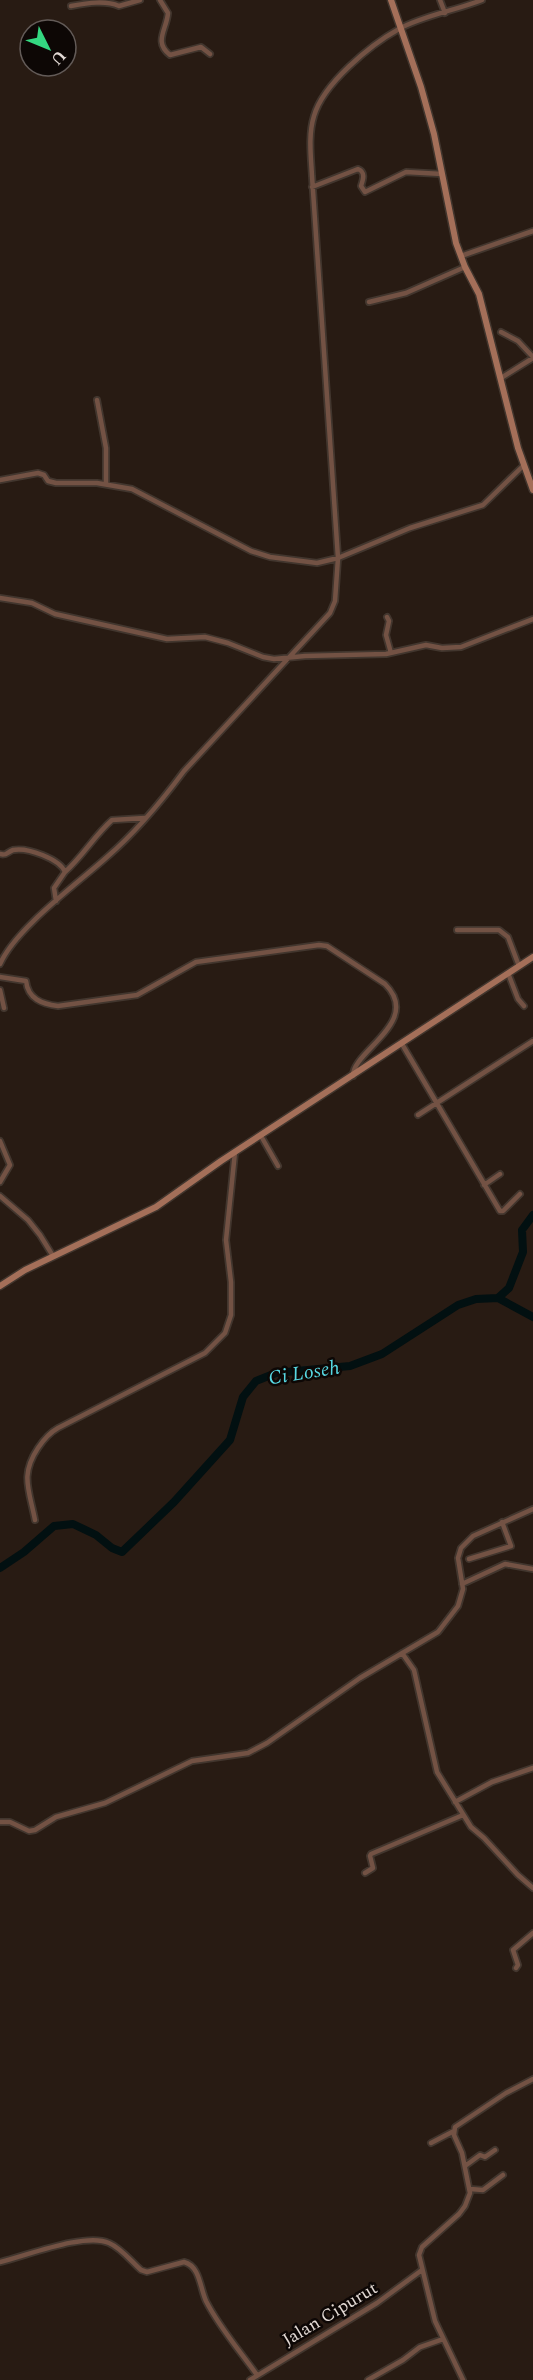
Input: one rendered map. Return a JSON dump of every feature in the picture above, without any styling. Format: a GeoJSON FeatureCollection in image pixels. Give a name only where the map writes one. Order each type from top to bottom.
{"type":"FeatureCollection","features":[{"type":"Feature","properties":{"kind":"street"},"geometry":{"type":"LineString","coordinates":[[71,6],[112,1],[119,6],[140,0]]}},
{"type":"Feature","properties":{"kind":"street"},"geometry":{"type":"LineString","coordinates":[[160,0],[168,13],[161,38],[166,51],[171,55],[176,55],[201,46],[210,54]]}},
{"type":"Feature","properties":{"kind":"street"},"geometry":{"type":"LineString","coordinates":[[391,0],[421,87],[442,174],[450,219],[465,267],[479,294],[523,466],[533,490]]}},
{"type":"Feature","properties":{"kind":"street"},"geometry":{"type":"LineString","coordinates":[[440,0],[445,13]]}},
{"type":"Feature","properties":{"kind":"street"},"geometry":{"type":"LineString","coordinates":[[0,964],[4,954],[56,901],[106,858],[163,800],[184,771],[330,613],[335,601],[338,558],[312,187],[311,133],[319,102],[338,78],[378,44],[401,28],[482,0]]}},
{"type":"Feature","properties":{"kind":"street"},"geometry":{"type":"LineString","coordinates":[[312,187],[355,169],[360,169],[363,173],[361,186],[364,192],[406,172],[442,174]]}},
{"type":"Feature","properties":{"kind":"street"},"geometry":{"type":"LineString","coordinates":[[461,256],[533,231]]}},
{"type":"Feature","properties":{"kind":"street"},"geometry":{"type":"LineString","coordinates":[[369,302],[406,293],[465,267]]}},
{"type":"Feature","properties":{"kind":"street"},"geometry":{"type":"LineString","coordinates":[[501,332],[518,341],[533,357],[501,378]]}},
{"type":"Feature","properties":{"kind":"street"},"geometry":{"type":"LineString","coordinates":[[97,400],[106,448],[106,484]]}},
{"type":"Feature","properties":{"kind":"street"},"geometry":{"type":"LineString","coordinates":[[0,480],[32,473],[44,476],[48,481],[56,483],[106,484],[137,491],[251,551],[270,557],[317,563],[338,558],[410,528],[483,505],[523,466]]}},
{"type":"Feature","properties":{"kind":"street"},"geometry":{"type":"LineString","coordinates":[[0,598],[32,603],[56,614],[167,639],[205,637],[228,643],[263,657],[392,652],[426,645],[442,648],[461,647],[533,619]]}},
{"type":"Feature","properties":{"kind":"street"},"geometry":{"type":"LineString","coordinates":[[387,617],[389,623],[386,635],[392,652]]}},
{"type":"Feature","properties":{"kind":"street"},"geometry":{"type":"LineString","coordinates":[[56,901],[54,886],[87,850],[92,839],[112,820],[145,818]]}},
{"type":"Feature","properties":{"kind":"street"},"geometry":{"type":"LineString","coordinates":[[0,854],[5,855],[16,850],[38,853],[62,867],[65,872]]}},
{"type":"Feature","properties":{"kind":"street"},"geometry":{"type":"LineString","coordinates":[[457,930],[499,930],[508,937],[519,966]]}},
{"type":"Feature","properties":{"kind":"street"},"geometry":{"type":"LineString","coordinates":[[0,978],[26,981],[26,988],[36,1000],[46,1005],[58,1006],[138,995],[196,962],[234,955],[327,946],[385,984],[392,992],[395,1003],[388,1030],[355,1065],[353,1076]]}},
{"type":"Feature","properties":{"kind":"street"},"geometry":{"type":"LineString","coordinates":[[0,1287],[15,1275],[52,1256],[142,1215],[533,957]]}},
{"type":"Feature","properties":{"kind":"street"},"geometry":{"type":"LineString","coordinates":[[508,973],[518,999],[524,1006]]}},
{"type":"Feature","properties":{"kind":"street"},"geometry":{"type":"LineString","coordinates":[[0,990],[4,1008]]}},
{"type":"Feature","properties":{"kind":"street"},"geometry":{"type":"LineString","coordinates":[[418,1115],[533,1041]]}},
{"type":"Feature","properties":{"kind":"street"},"geometry":{"type":"LineString","coordinates":[[402,1044],[501,1212],[520,1194]]}},
{"type":"Feature","properties":{"kind":"street"},"geometry":{"type":"LineString","coordinates":[[261,1136],[278,1166]]}},
{"type":"Feature","properties":{"kind":"street"},"geometry":{"type":"LineString","coordinates":[[0,1141],[10,1165],[0,1182]]}},
{"type":"Feature","properties":{"kind":"street"},"geometry":{"type":"LineString","coordinates":[[35,1520],[27,1470],[47,1436],[58,1428],[205,1353],[225,1333],[231,1315],[231,1282],[226,1240],[235,1152]]}},
{"type":"Feature","properties":{"kind":"street"},"geometry":{"type":"LineString","coordinates":[[484,1185],[500,1174]]}},
{"type":"Feature","properties":{"kind":"street"},"geometry":{"type":"LineString","coordinates":[[0,1196],[28,1220],[52,1256]]}},
{"type":"Feature","properties":{"kind":"street"},"geometry":{"type":"LineString","coordinates":[[0,1822],[10,1822],[29,1831],[35,1830],[56,1817],[105,1803],[192,1761],[248,1753],[267,1743],[344,1689],[438,1632],[458,1606],[462,1584],[458,1558],[461,1548],[473,1536],[533,1509]]}},
{"type":"Feature","properties":{"kind":"street"},"geometry":{"type":"LineString","coordinates":[[469,1559],[510,1546],[502,1522]]}},
{"type":"Feature","properties":{"kind":"street"},"geometry":{"type":"LineString","coordinates":[[462,1584],[505,1564],[533,1569]]}},
{"type":"Feature","properties":{"kind":"street"},"geometry":{"type":"LineString","coordinates":[[402,1653],[414,1670],[429,1736],[431,1756],[437,1772],[471,1827],[533,1888]]}},
{"type":"Feature","properties":{"kind":"street"},"geometry":{"type":"LineString","coordinates":[[455,1802],[492,1782],[533,1768]]}},
{"type":"Feature","properties":{"kind":"street"},"geometry":{"type":"LineString","coordinates":[[365,1873],[373,1868],[371,1854],[463,1815]]}},
{"type":"Feature","properties":{"kind":"street"},"geometry":{"type":"LineString","coordinates":[[516,1968],[518,1965],[513,1950],[533,1933]]}},
{"type":"Feature","properties":{"kind":"street"},"geometry":{"type":"LineString","coordinates":[[431,2143],[454,2130],[458,2124],[506,2093],[533,2079]]}},
{"type":"Feature","properties":{"kind":"street"},"geometry":{"type":"LineString","coordinates":[[454,2130],[470,2189],[465,2206],[422,2247],[419,2254],[429,2302],[443,2339],[463,2380]]}},
{"type":"Feature","properties":{"kind":"street"},"geometry":{"type":"LineString","coordinates":[[465,2166],[495,2150]]}},
{"type":"Feature","properties":{"kind":"street"},"geometry":{"type":"LineString","coordinates":[[470,2189],[483,2190],[503,2175]]}},
{"type":"Feature","properties":{"kind":"street"},"geometry":{"type":"LineString","coordinates":[[0,2262],[77,2241],[93,2239],[111,2243],[141,2270],[147,2272],[175,2264],[190,2263],[195,2268],[206,2300],[257,2375]]}},
{"type":"Feature","properties":{"kind":"street","name":"Jalan Cipurut"},"geometry":{"type":"LineString","coordinates":[[250,2380],[377,2303],[422,2271]]}},
{"type":"Feature","properties":{"kind":"street"},"geometry":{"type":"LineString","coordinates":[[368,2380],[403,2360],[420,2347],[443,2339]]}},
{"type":"Feature","properties":{"kind":"waterway","name":"Ci Loseh"},"geometry":{"type":"LineString","coordinates":[[0,1568],[24,1552],[54,1526],[73,1524],[96,1535],[112,1548],[122,1552],[174,1502],[230,1440],[243,1397],[256,1381],[276,1373],[350,1366],[382,1354],[458,1305],[476,1299],[498,1298],[509,1288],[523,1252],[522,1230],[533,1215]]}},
{"type":"Feature","properties":{"kind":"waterway"},"geometry":{"type":"LineString","coordinates":[[498,1298],[533,1317]]}}]}
